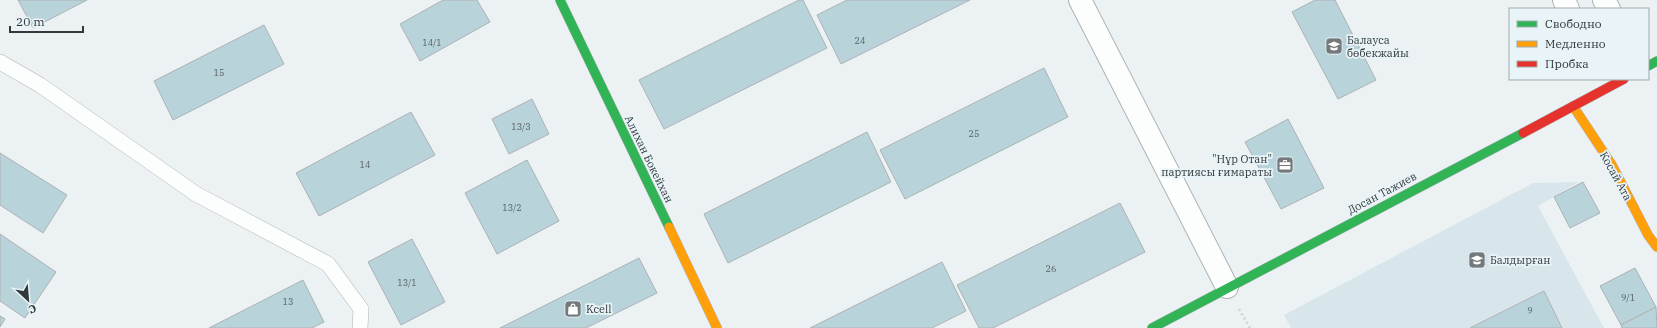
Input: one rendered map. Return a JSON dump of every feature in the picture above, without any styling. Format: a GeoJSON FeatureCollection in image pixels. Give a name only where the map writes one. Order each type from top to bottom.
{"type":"FeatureCollection","features":[{"type":"Feature","properties":{"kind":"street","name":"Алихан Бокейхан"},"geometry":{"type":"LineString","coordinates":[[560,0],[717,328]]}},
{"type":"Feature","properties":{"kind":"street"},"geometry":{"type":"LineString","coordinates":[[1080,0],[1228,287]]}},
{"type":"Feature","properties":{"kind":"street","name":"Досан Тажиев"},"geometry":{"type":"LineString","coordinates":[[1152,328],[1573,106],[1612,82]]}},
{"type":"Feature","properties":{"kind":"street","name":"Косай Ата"},"geometry":{"type":"LineString","coordinates":[[1573,106],[1612,165],[1648,235],[1657,247]]}},
{"type":"Feature","properties":{"kind":"lane"},"geometry":{"type":"LineString","coordinates":[[0,62],[40,85],[196,194],[328,264],[361,309],[360,328]]}},
{"type":"Feature","properties":{"kind":"shaded area","name":"Балдырған"},"geometry":{"type":"Polygon","coordinates":[[[1579,182],[1538,206],[1604,328],[1291,328],[1284,315],[1533,183],[1579,182]]]}},
{"type":"Feature","properties":{"kind":"building"},"geometry":{"type":"Polygon","coordinates":[[[18,0],[87,0],[33,28],[18,0]]]}},
{"type":"Feature","properties":{"kind":"building"},"geometry":{"type":"Polygon","coordinates":[[[443,0],[477,0],[490,22],[420,61],[400,24],[443,0]]]}},
{"type":"Feature","properties":{"kind":"building"},"geometry":{"type":"Polygon","coordinates":[[[799,0],[803,0],[827,48],[664,129],[639,80],[799,0]]]}},
{"type":"Feature","properties":{"kind":"building"},"geometry":{"type":"Polygon","coordinates":[[[847,0],[970,0],[841,64],[817,15],[847,0]]]}},
{"type":"Feature","properties":{"kind":"building","name":"Балауса бөбекжайы"},"geometry":{"type":"Polygon","coordinates":[[[1315,0],[1335,0],[1376,80],[1338,99],[1292,12],[1315,0]]]}},
{"type":"Feature","properties":{"kind":"building"},"geometry":{"type":"Polygon","coordinates":[[[264,25],[284,64],[173,120],[154,81],[264,25]]]}},
{"type":"Feature","properties":{"kind":"building"},"geometry":{"type":"Polygon","coordinates":[[[1044,68],[1068,117],[905,199],[880,150],[1044,68]]]}},
{"type":"Feature","properties":{"kind":"building"},"geometry":{"type":"Polygon","coordinates":[[[532,99],[549,134],[509,154],[492,119],[532,99]]]}},
{"type":"Feature","properties":{"kind":"building"},"geometry":{"type":"Polygon","coordinates":[[[411,112],[435,155],[319,216],[296,173],[411,112]]]}},
{"type":"Feature","properties":{"kind":"building","name":"\"Нұр Отан\" партиясы ғимараты"},"geometry":{"type":"Polygon","coordinates":[[[1288,119],[1324,188],[1281,209],[1245,142],[1288,119]]]}},
{"type":"Feature","properties":{"kind":"building"},"geometry":{"type":"Polygon","coordinates":[[[867,132],[891,182],[728,263],[704,214],[867,132]]]}},
{"type":"Feature","properties":{"kind":"building"},"geometry":{"type":"Polygon","coordinates":[[[0,153],[67,195],[43,233],[0,205],[0,153]]]}},
{"type":"Feature","properties":{"kind":"building"},"geometry":{"type":"Polygon","coordinates":[[[527,160],[559,221],[497,254],[465,193],[527,160]]]}},
{"type":"Feature","properties":{"kind":"building"},"geometry":{"type":"Polygon","coordinates":[[[1583,182],[1600,213],[1570,228],[1554,197],[1583,182]]]}},
{"type":"Feature","properties":{"kind":"building"},"geometry":{"type":"Polygon","coordinates":[[[1120,203],[1145,252],[993,328],[979,328],[957,285],[1120,203]]]}},
{"type":"Feature","properties":{"kind":"building"},"geometry":{"type":"Polygon","coordinates":[[[0,234],[56,272],[25,318],[0,301],[0,234]]]}},
{"type":"Feature","properties":{"kind":"building"},"geometry":{"type":"Polygon","coordinates":[[[412,239],[445,302],[401,325],[368,262],[412,239]]]}},
{"type":"Feature","properties":{"kind":"building"},"geometry":{"type":"Polygon","coordinates":[[[639,258],[657,293],[586,328],[500,328],[639,258]]]}},
{"type":"Feature","properties":{"kind":"building"},"geometry":{"type":"Polygon","coordinates":[[[942,262],[966,311],[932,328],[810,328],[942,262]]]}},
{"type":"Feature","properties":{"kind":"building"},"geometry":{"type":"Polygon","coordinates":[[[1635,268],[1656,307],[1621,325],[1600,286],[1635,268]]]}},
{"type":"Feature","properties":{"kind":"building"},"geometry":{"type":"Polygon","coordinates":[[[303,280],[324,322],[312,328],[209,328],[303,280]]]}},
{"type":"Feature","properties":{"kind":"building"},"geometry":{"type":"Polygon","coordinates":[[[1544,291],[1562,328],[1470,328],[1544,291]]]}},
{"type":"Feature","properties":{"kind":"building"},"geometry":{"type":"Polygon","coordinates":[[[1656,307],[1657,328],[1622,328],[1621,325],[1656,307]]]}},
{"type":"Feature","properties":{"kind":"building"},"geometry":{"type":"Polygon","coordinates":[[[0,316],[5,319],[0,327],[0,316]]]}},
{"type":"Feature","properties":{"kind":"traffic: fast"},"geometry":{"type":"LineString","coordinates":[[560,0],[669,227]]}},
{"type":"Feature","properties":{"kind":"traffic: fast"},"geometry":{"type":"LineString","coordinates":[[1649,65],[1657,61]]}},
{"type":"Feature","properties":{"kind":"traffic: fast"},"geometry":{"type":"LineString","coordinates":[[1152,328],[1523,133]]}},
{"type":"Feature","properties":{"kind":"traffic: slow"},"geometry":{"type":"LineString","coordinates":[[1573,106],[1612,165],[1648,235],[1657,247]]}},
{"type":"Feature","properties":{"kind":"traffic: slow"},"geometry":{"type":"LineString","coordinates":[[669,227],[717,328]]}},
{"type":"Feature","properties":{"kind":"traffic: jam"},"geometry":{"type":"LineString","coordinates":[[1523,133],[1622,80]]}},
{"type":"Feature","properties":{"kind":"place","name":"Балауса бөбекжайы"},"geometry":{"type":"Point","coordinates":[1334,46]}},
{"type":"Feature","properties":{"kind":"place","name":"\"Нұр Отан\" партиясы ғимараты"},"geometry":{"type":"Point","coordinates":[1285,165]}},
{"type":"Feature","properties":{"kind":"place","name":"Балдырған"},"geometry":{"type":"Point","coordinates":[1477,260]}},
{"type":"Feature","properties":{"kind":"place","name":"Kcell"},"geometry":{"type":"Point","coordinates":[573,309]}}]}
